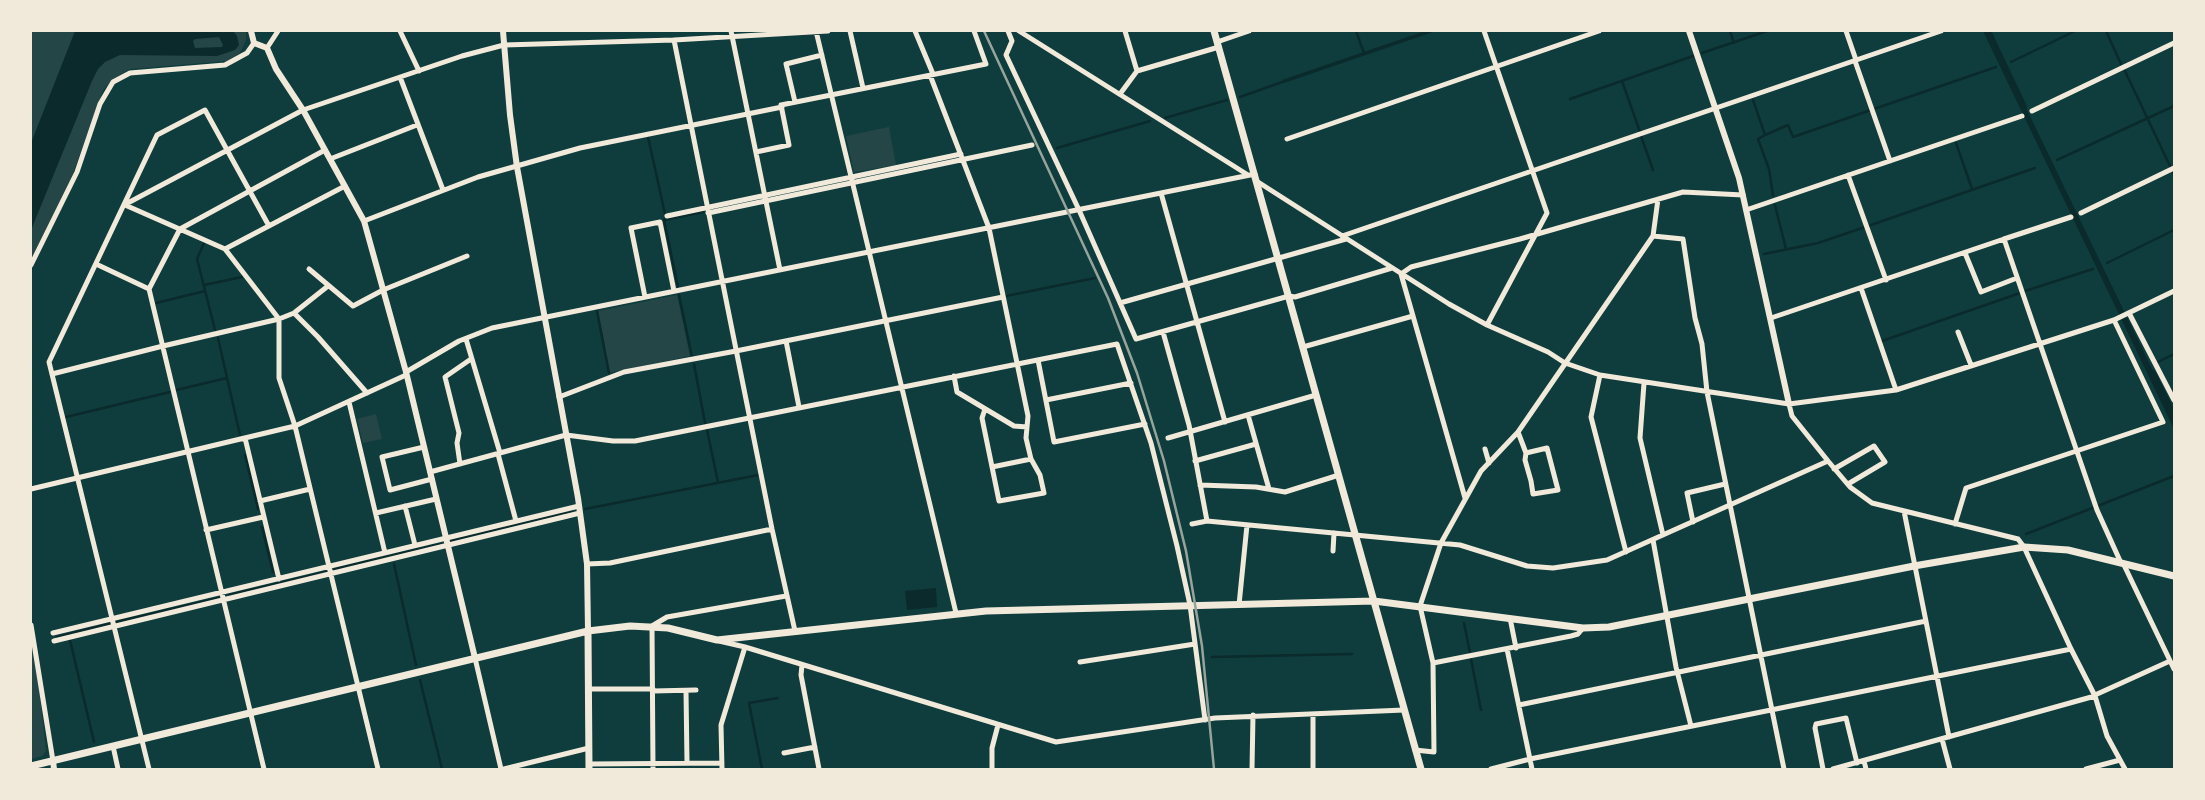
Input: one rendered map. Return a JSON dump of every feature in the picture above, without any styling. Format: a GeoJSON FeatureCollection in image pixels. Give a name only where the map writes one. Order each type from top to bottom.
{"type":"FeatureCollection","features":[{"type":"Feature","properties":{"kind":"main road"},"geometry":{"type":"LineString","coordinates":[[1214,31],[1252,175],[1258,182],[1356,535],[1418,767]]}},
{"type":"Feature","properties":{"kind":"main road"},"geometry":{"type":"LineString","coordinates":[[31,766],[53,765],[113,746],[475,658],[588,632],[630,626],[652,626],[717,640],[956,613],[1374,601],[1583,628],[1609,627],[1914,566],[2024,547],[2068,550],[2174,576]]}},
{"type":"Feature","properties":{"kind":"main road"},"geometry":{"type":"LineString","coordinates":[[588,632],[590,767]]}},
{"type":"Feature","properties":{"kind":"street"},"geometry":{"type":"LineString","coordinates":[[31,265],[78,172],[100,104],[113,82],[130,73],[225,65],[247,53],[254,43],[251,31]]}},
{"type":"Feature","properties":{"kind":"street"},"geometry":{"type":"LineString","coordinates":[[267,48],[278,31]]}},
{"type":"Feature","properties":{"kind":"street"},"geometry":{"type":"LineString","coordinates":[[400,31],[419,70]]}},
{"type":"Feature","properties":{"kind":"street"},"geometry":{"type":"LineString","coordinates":[[503,31],[510,114],[518,167],[579,509],[587,564],[588,632]]}},
{"type":"Feature","properties":{"kind":"street"},"geometry":{"type":"LineString","coordinates":[[816,31],[956,613]]}},
{"type":"Feature","properties":{"kind":"street"},"geometry":{"type":"LineString","coordinates":[[124,205],[303,110],[462,56],[504,45],[674,40],[732,33],[828,31]]}},
{"type":"Feature","properties":{"kind":"street"},"geometry":{"type":"LineString","coordinates":[[850,31],[863,88]]}},
{"type":"Feature","properties":{"kind":"street"},"geometry":{"type":"LineString","coordinates":[[915,31],[989,228],[1028,416],[1026,438],[1031,460],[1040,475],[1044,494],[999,501],[982,418],[985,409]]}},
{"type":"Feature","properties":{"kind":"street"},"geometry":{"type":"LineString","coordinates":[[364,221],[478,177],[580,148],[986,64],[974,31]]}},
{"type":"Feature","properties":{"kind":"street"},"geometry":{"type":"LineString","coordinates":[[1008,31],[1012,41],[1006,56],[1079,210],[1136,339],[1392,268]]}},
{"type":"Feature","properties":{"kind":"street"},"geometry":{"type":"LineString","coordinates":[[1019,31],[1252,175]]}},
{"type":"Feature","properties":{"kind":"street"},"geometry":{"type":"LineString","coordinates":[[1125,31],[1137,71]]}},
{"type":"Feature","properties":{"kind":"street"},"geometry":{"type":"LineString","coordinates":[[1120,94],[1137,71],[1218,45],[1249,31]]}},
{"type":"Feature","properties":{"kind":"street"},"geometry":{"type":"LineString","coordinates":[[1484,31],[1546,213],[1487,325]]}},
{"type":"Feature","properties":{"kind":"street"},"geometry":{"type":"LineString","coordinates":[[1287,139],[1599,31]]}},
{"type":"Feature","properties":{"kind":"street"},"geometry":{"type":"LineString","coordinates":[[1689,31],[1716,108],[1743,195],[1792,416],[1834,469],[1848,484],[1872,503],[2018,539],[2024,547],[2071,649],[2095,695],[2107,736],[2125,769]]}},
{"type":"Feature","properties":{"kind":"street"},"geometry":{"type":"LineString","coordinates":[[1846,31],[1890,161]]}},
{"type":"Feature","properties":{"kind":"street"},"geometry":{"type":"LineString","coordinates":[[1120,303],[1344,237],[1941,31]]}},
{"type":"Feature","properties":{"kind":"street"},"geometry":{"type":"LineString","coordinates":[[732,33],[780,270]]}},
{"type":"Feature","properties":{"kind":"street"},"geometry":{"type":"LineString","coordinates":[[674,40],[772,528],[786,596],[790,601],[795,631]]}},
{"type":"Feature","properties":{"kind":"street"},"geometry":{"type":"LineString","coordinates":[[254,43],[267,48],[276,69],[303,110],[364,221],[406,374],[502,769],[589,748]]}},
{"type":"Feature","properties":{"kind":"street"},"geometry":{"type":"LineString","coordinates":[[2032,111],[2174,43]]}},
{"type":"Feature","properties":{"kind":"street"},"geometry":{"type":"LineString","coordinates":[[795,102],[786,64],[822,55]]}},
{"type":"Feature","properties":{"kind":"street"},"geometry":{"type":"LineString","coordinates":[[400,77],[443,190]]}},
{"type":"Feature","properties":{"kind":"street"},"geometry":{"type":"LineString","coordinates":[[756,152],[789,145],[782,107]]}},
{"type":"Feature","properties":{"kind":"street"},"geometry":{"type":"LineString","coordinates":[[149,769],[49,362],[157,135],[205,110],[269,226]]}},
{"type":"Feature","properties":{"kind":"street"},"geometry":{"type":"LineString","coordinates":[[1746,210],[2022,116]]}},
{"type":"Feature","properties":{"kind":"street"},"geometry":{"type":"LineString","coordinates":[[330,159],[418,124]]}},
{"type":"Feature","properties":{"kind":"street"},"geometry":{"type":"LineString","coordinates":[[667,216],[766,202],[1032,145]]}},
{"type":"Feature","properties":{"kind":"street"},"geometry":{"type":"LineString","coordinates":[[264,769],[148,289],[180,228],[325,150]]}},
{"type":"Feature","properties":{"kind":"street"},"geometry":{"type":"LineString","coordinates":[[708,210],[765,195],[961,154]]}},
{"type":"Feature","properties":{"kind":"street"},"geometry":{"type":"LineString","coordinates":[[2081,213],[2174,168]]}},
{"type":"Feature","properties":{"kind":"street"},"geometry":{"type":"LineString","coordinates":[[31,489],[296,426],[406,374],[466,338],[492,328],[1252,175]]}},
{"type":"Feature","properties":{"kind":"street"},"geometry":{"type":"LineString","coordinates":[[1848,175],[1886,280]]}},
{"type":"Feature","properties":{"kind":"street"},"geometry":{"type":"LineString","coordinates":[[1258,182],[1392,268],[1487,325],[1548,352],[1565,363],[1600,375],[1789,404],[1896,390],[2116,318],[2174,291]]}},
{"type":"Feature","properties":{"kind":"street"},"geometry":{"type":"LineString","coordinates":[[225,249],[345,186]]}},
{"type":"Feature","properties":{"kind":"street"},"geometry":{"type":"LineString","coordinates":[[1402,274],[1411,267],[1683,192],[1743,195]]}},
{"type":"Feature","properties":{"kind":"street"},"geometry":{"type":"LineString","coordinates":[[1161,193],[1224,422]]}},
{"type":"Feature","properties":{"kind":"street"},"geometry":{"type":"LineString","coordinates":[[1415,750],[1434,752],[1433,663],[1420,606],[1441,543],[1481,472],[1518,432],[1653,236],[1658,199]]}},
{"type":"Feature","properties":{"kind":"street"},"geometry":{"type":"LineString","coordinates":[[124,205],[225,249],[279,319],[279,378],[296,426],[378,769]]}},
{"type":"Feature","properties":{"kind":"street"},"geometry":{"type":"LineString","coordinates":[[1771,318],[2071,217]]}},
{"type":"Feature","properties":{"kind":"street"},"geometry":{"type":"LineString","coordinates":[[645,297],[630,228],[660,222],[674,291]]}},
{"type":"Feature","properties":{"kind":"street"},"geometry":{"type":"LineString","coordinates":[[1653,236],[1683,239],[1695,318],[1702,344],[1707,392],[1784,769]]}},
{"type":"Feature","properties":{"kind":"street"},"geometry":{"type":"LineString","coordinates":[[2004,239],[2097,510],[2171,659],[2174,669]]}},
{"type":"Feature","properties":{"kind":"street"},"geometry":{"type":"LineString","coordinates":[[1965,253],[1980,292],[2017,278]]}},
{"type":"Feature","properties":{"kind":"street"},"geometry":{"type":"LineString","coordinates":[[309,269],[353,306],[382,290],[468,256]]}},
{"type":"Feature","properties":{"kind":"street"},"geometry":{"type":"LineString","coordinates":[[96,264],[148,289]]}},
{"type":"Feature","properties":{"kind":"street"},"geometry":{"type":"LineString","coordinates":[[1402,274],[1465,498]]}},
{"type":"Feature","properties":{"kind":"street"},"geometry":{"type":"LineString","coordinates":[[52,374],[279,319],[294,314],[328,286]]}},
{"type":"Feature","properties":{"kind":"street"},"geometry":{"type":"LineString","coordinates":[[1861,288],[1896,390]]}},
{"type":"Feature","properties":{"kind":"street"},"geometry":{"type":"LineString","coordinates":[[559,397],[624,372],[1003,297]]}},
{"type":"Feature","properties":{"kind":"street"},"geometry":{"type":"LineString","coordinates":[[2128,313],[2174,400]]}},
{"type":"Feature","properties":{"kind":"street"},"geometry":{"type":"LineString","coordinates":[[294,314],[318,337],[367,393]]}},
{"type":"Feature","properties":{"kind":"street"},"geometry":{"type":"LineString","coordinates":[[1303,347],[1413,316]]}},
{"type":"Feature","properties":{"kind":"street"},"geometry":{"type":"LineString","coordinates":[[1955,524],[1966,488],[2163,422],[2116,318]]}},
{"type":"Feature","properties":{"kind":"street"},"geometry":{"type":"LineString","coordinates":[[1163,332],[1189,425],[1207,521]]}},
{"type":"Feature","properties":{"kind":"street"},"geometry":{"type":"LineString","coordinates":[[1958,332],[1971,366]]}},
{"type":"Feature","properties":{"kind":"street"},"geometry":{"type":"LineString","coordinates":[[466,338],[471,359],[483,391],[516,521]]}},
{"type":"Feature","properties":{"kind":"street"},"geometry":{"type":"LineString","coordinates":[[786,341],[799,407]]}},
{"type":"Feature","properties":{"kind":"street"},"geometry":{"type":"LineString","coordinates":[[430,472],[566,435],[613,441],[635,441],[1117,344],[1145,424],[1160,475],[1190,605],[1205,720]]}},
{"type":"Feature","properties":{"kind":"street"},"geometry":{"type":"LineString","coordinates":[[460,464],[457,443],[459,433],[445,377],[471,359]]}},
{"type":"Feature","properties":{"kind":"street"},"geometry":{"type":"LineString","coordinates":[[1038,360],[1054,442],[1145,424]]}},
{"type":"Feature","properties":{"kind":"street"},"geometry":{"type":"LineString","coordinates":[[1600,375],[1591,416],[1626,552]]}},
{"type":"Feature","properties":{"kind":"street"},"geometry":{"type":"LineString","coordinates":[[954,376],[957,392],[1014,426],[1027,427]]}},
{"type":"Feature","properties":{"kind":"street"},"geometry":{"type":"LineString","coordinates":[[1046,400],[1131,383]]}},
{"type":"Feature","properties":{"kind":"street"},"geometry":{"type":"LineString","coordinates":[[1644,383],[1640,438],[1663,536]]}},
{"type":"Feature","properties":{"kind":"street"},"geometry":{"type":"LineString","coordinates":[[1168,438],[1316,395]]}},
{"type":"Feature","properties":{"kind":"street"},"geometry":{"type":"LineString","coordinates":[[349,402],[385,553]]}},
{"type":"Feature","properties":{"kind":"street"},"geometry":{"type":"LineString","coordinates":[[1248,415],[1269,489]]}},
{"type":"Feature","properties":{"kind":"street"},"geometry":{"type":"LineString","coordinates":[[1518,432],[1526,453],[1525,460],[1532,481],[1533,494],[1558,490],[1547,448],[1526,453]]}},
{"type":"Feature","properties":{"kind":"street"},"geometry":{"type":"LineString","coordinates":[[245,438],[278,579]]}},
{"type":"Feature","properties":{"kind":"street"},"geometry":{"type":"LineString","coordinates":[[1195,460],[1256,444]]}},
{"type":"Feature","properties":{"kind":"street"},"geometry":{"type":"LineString","coordinates":[[1834,469],[1874,446],[1885,462],[1848,484]]}},
{"type":"Feature","properties":{"kind":"street"},"geometry":{"type":"LineString","coordinates":[[424,447],[382,457],[390,490],[432,479]]}},
{"type":"Feature","properties":{"kind":"street"},"geometry":{"type":"LineString","coordinates":[[1485,449],[1489,463]]}},
{"type":"Feature","properties":{"kind":"street"},"geometry":{"type":"LineString","coordinates":[[992,467],[1031,460]]}},
{"type":"Feature","properties":{"kind":"street"},"geometry":{"type":"LineString","coordinates":[[1192,524],[1207,521],[1441,543],[1460,546],[1527,566],[1554,568],[1607,560],[1828,461]]}},
{"type":"Feature","properties":{"kind":"street"},"geometry":{"type":"LineString","coordinates":[[1200,485],[1269,489],[1285,492],[1339,475]]}},
{"type":"Feature","properties":{"kind":"street"},"geometry":{"type":"LineString","coordinates":[[1693,522],[1688,493],[1725,484]]}},
{"type":"Feature","properties":{"kind":"street"},"geometry":{"type":"LineString","coordinates":[[260,501],[310,489]]}},
{"type":"Feature","properties":{"kind":"street"},"geometry":{"type":"LineString","coordinates":[[376,513],[436,499]]}},
{"type":"Feature","properties":{"kind":"street"},"geometry":{"type":"LineString","coordinates":[[405,506],[415,546]]}},
{"type":"Feature","properties":{"kind":"street"},"geometry":{"type":"LineString","coordinates":[[54,640],[332,574],[516,521],[579,509]]}},
{"type":"Feature","properties":{"kind":"street"},"geometry":{"type":"LineString","coordinates":[[53,633],[385,553],[447,541],[579,509]]}},
{"type":"Feature","properties":{"kind":"street"},"geometry":{"type":"LineString","coordinates":[[1904,511],[1949,737]]}},
{"type":"Feature","properties":{"kind":"street"},"geometry":{"type":"LineString","coordinates":[[206,530],[263,517]]}},
{"type":"Feature","properties":{"kind":"street"},"geometry":{"type":"LineString","coordinates":[[1239,605],[1247,525]]}},
{"type":"Feature","properties":{"kind":"street"},"geometry":{"type":"LineString","coordinates":[[587,564],[610,562],[772,528]]}},
{"type":"Feature","properties":{"kind":"street"},"geometry":{"type":"LineString","coordinates":[[1333,551],[1334,533]]}},
{"type":"Feature","properties":{"kind":"street"},"geometry":{"type":"LineString","coordinates":[[1653,540],[1678,672],[1691,726]]}},
{"type":"Feature","properties":{"kind":"street"},"geometry":{"type":"LineString","coordinates":[[653,766],[652,626],[667,617],[786,596]]}},
{"type":"Feature","properties":{"kind":"street"},"geometry":{"type":"LineString","coordinates":[[1510,618],[1516,648]]}},
{"type":"Feature","properties":{"kind":"street"},"geometry":{"type":"LineString","coordinates":[[1519,705],[1926,621]]}},
{"type":"Feature","properties":{"kind":"street"},"geometry":{"type":"LineString","coordinates":[[31,626],[53,765]]}},
{"type":"Feature","properties":{"kind":"street"},"geometry":{"type":"LineString","coordinates":[[1433,663],[1571,636],[1578,634],[1583,628]]}},
{"type":"Feature","properties":{"kind":"street"},"geometry":{"type":"LineString","coordinates":[[717,640],[1056,742],[1205,720],[1253,715],[1404,710]]}},
{"type":"Feature","properties":{"kind":"street"},"geometry":{"type":"LineString","coordinates":[[1080,662],[1195,644]]}},
{"type":"Feature","properties":{"kind":"street"},"geometry":{"type":"LineString","coordinates":[[590,767],[687,764],[722,766],[721,725],[745,647]]}},
{"type":"Feature","properties":{"kind":"street"},"geometry":{"type":"LineString","coordinates":[[1507,649],[1532,769]]}},
{"type":"Feature","properties":{"kind":"street"},"geometry":{"type":"LineString","coordinates":[[1491,769],[1530,759],[2071,649]]}},
{"type":"Feature","properties":{"kind":"street"},"geometry":{"type":"LineString","coordinates":[[1833,769],[2095,695],[2171,659]]}},
{"type":"Feature","properties":{"kind":"street"},"geometry":{"type":"LineString","coordinates":[[802,665],[801,675],[819,769]]}},
{"type":"Feature","properties":{"kind":"street"},"geometry":{"type":"LineString","coordinates":[[589,688],[696,690]]}},
{"type":"Feature","properties":{"kind":"street"},"geometry":{"type":"LineString","coordinates":[[686,691],[687,764]]}},
{"type":"Feature","properties":{"kind":"street"},"geometry":{"type":"LineString","coordinates":[[1313,714],[1313,769]]}},
{"type":"Feature","properties":{"kind":"street"},"geometry":{"type":"LineString","coordinates":[[1252,769],[1253,715]]}},
{"type":"Feature","properties":{"kind":"street"},"geometry":{"type":"LineString","coordinates":[[1823,769],[1815,728],[1816,724],[1846,718],[1856,763]]}},
{"type":"Feature","properties":{"kind":"street"},"geometry":{"type":"LineString","coordinates":[[992,769],[992,748],[998,725]]}},
{"type":"Feature","properties":{"kind":"street"},"geometry":{"type":"LineString","coordinates":[[1942,739],[1950,769]]}},
{"type":"Feature","properties":{"kind":"street"},"geometry":{"type":"LineString","coordinates":[[113,746],[118,769]]}},
{"type":"Feature","properties":{"kind":"street"},"geometry":{"type":"LineString","coordinates":[[784,754],[815,747]]}},
{"type":"Feature","properties":{"kind":"street"},"geometry":{"type":"LineString","coordinates":[[2086,769],[2120,760]]}},
{"type":"Feature","properties":{"kind":"street"},"geometry":{"type":"LineString","coordinates":[[1864,761],[1866,769]]}},
{"type":"Feature","properties":{"kind":"shaded area"},"geometry":{"type":"Polygon","coordinates":[[[31,31],[246,31],[246,40],[240,53],[227,61],[130,69],[112,80],[103,90],[71,179],[31,259],[31,31]]]}},
{"type":"Feature","properties":{"kind":"shaded area"},"geometry":{"type":"Polygon","coordinates":[[[75,31],[233,31],[237,36],[239,45],[235,50],[217,56],[120,55],[105,62],[98,69],[92,81],[31,230],[31,143],[75,31]],[[219,37],[195,39],[193,41],[195,48],[222,47],[223,45],[219,37]]]}},
{"type":"Feature","properties":{"kind":"shaded area"},"geometry":{"type":"Polygon","coordinates":[[[1425,31],[1436,31],[1284,83],[1282,80],[1425,31]]]}},
{"type":"Feature","properties":{"kind":"shaded area"},"geometry":{"type":"Polygon","coordinates":[[[1983,31],[1989,31],[2152,369],[2155,371],[2174,409],[2174,429],[1983,31]]]}},
{"type":"Feature","properties":{"kind":"shaded area"},"geometry":{"type":"Polygon","coordinates":[[[889,127],[896,165],[854,172],[846,136],[889,127]]]}},
{"type":"Feature","properties":{"kind":"shaded area"},"geometry":{"type":"Polygon","coordinates":[[[677,295],[690,356],[609,373],[598,311],[677,295]]]}},
{"type":"Feature","properties":{"kind":"shaded area"},"geometry":{"type":"Polygon","coordinates":[[[376,414],[382,439],[363,443],[357,419],[376,414]]]}},
{"type":"Feature","properties":{"kind":"shaded area"},"geometry":{"type":"Polygon","coordinates":[[[936,588],[937,607],[907,610],[905,591],[936,588]]]}},
{"type":"Feature","properties":{"kind":"shaded area"},"geometry":{"type":"Polygon","coordinates":[[[31,644],[39,687],[46,751],[42,756],[31,759],[31,644]]]}},
{"type":"Feature","properties":{"kind":"waterway"},"geometry":{"type":"LineString","coordinates":[[1356,31],[1364,53]]}},
{"type":"Feature","properties":{"kind":"waterway"},"geometry":{"type":"LineString","coordinates":[[1730,31],[1734,43]]}},
{"type":"Feature","properties":{"kind":"waterway"},"geometry":{"type":"LineString","coordinates":[[1702,53],[1767,31]]}},
{"type":"Feature","properties":{"kind":"waterway"},"geometry":{"type":"LineString","coordinates":[[1990,31],[2026,107]]}},
{"type":"Feature","properties":{"kind":"waterway"},"geometry":{"type":"LineString","coordinates":[[2011,62],[2075,31]]}},
{"type":"Feature","properties":{"kind":"waterway"},"geometry":{"type":"LineString","coordinates":[[2106,31],[2121,64]]}},
{"type":"Feature","properties":{"kind":"waterway"},"geometry":{"type":"LineString","coordinates":[[1570,99],[1693,56]]}},
{"type":"Feature","properties":{"kind":"waterway"},"geometry":{"type":"LineString","coordinates":[[1874,109],[1996,67]]}},
{"type":"Feature","properties":{"kind":"waterway"},"geometry":{"type":"LineString","coordinates":[[2125,71],[2170,166]]}},
{"type":"Feature","properties":{"kind":"waterway"},"geometry":{"type":"LineString","coordinates":[[1240,97],[1285,81]]}},
{"type":"Feature","properties":{"kind":"waterway"},"geometry":{"type":"LineString","coordinates":[[1622,81],[1640,132]]}},
{"type":"Feature","properties":{"kind":"waterway"},"geometry":{"type":"LineString","coordinates":[[1165,118],[1227,100]]}},
{"type":"Feature","properties":{"kind":"waterway"},"geometry":{"type":"LineString","coordinates":[[1753,100],[1765,135],[1758,139],[1769,169],[1773,196]]}},
{"type":"Feature","properties":{"kind":"waterway"},"geometry":{"type":"LineString","coordinates":[[2057,160],[2174,106]]}},
{"type":"Feature","properties":{"kind":"waterway"},"geometry":{"type":"LineString","coordinates":[[1765,135],[1788,125],[1793,137],[1871,110]]}},
{"type":"Feature","properties":{"kind":"waterway"},"geometry":{"type":"LineString","coordinates":[[1057,148],[1150,121]]}},
{"type":"Feature","properties":{"kind":"waterway"},"geometry":{"type":"LineString","coordinates":[[1641,136],[1653,170]]}},
{"type":"Feature","properties":{"kind":"waterway"},"geometry":{"type":"LineString","coordinates":[[648,137],[665,214]]}},
{"type":"Feature","properties":{"kind":"waterway"},"geometry":{"type":"LineString","coordinates":[[1956,143],[1972,189]]}},
{"type":"Feature","properties":{"kind":"waterway"},"geometry":{"type":"LineString","coordinates":[[1868,226],[2035,168]]}},
{"type":"Feature","properties":{"kind":"waterway"},"geometry":{"type":"LineString","coordinates":[[1775,205],[1786,249]]}},
{"type":"Feature","properties":{"kind":"waterway"},"geometry":{"type":"LineString","coordinates":[[678,287],[664,220],[703,212]]}},
{"type":"Feature","properties":{"kind":"waterway"},"geometry":{"type":"LineString","coordinates":[[1764,254],[1818,243],[1865,227]]}},
{"type":"Feature","properties":{"kind":"waterway"},"geometry":{"type":"LineString","coordinates":[[2107,263],[2174,230]]}},
{"type":"Feature","properties":{"kind":"waterway"},"geometry":{"type":"LineString","coordinates":[[204,243],[197,259],[215,330]]}},
{"type":"Feature","properties":{"kind":"waterway"},"geometry":{"type":"LineString","coordinates":[[2025,291],[2093,269]]}},
{"type":"Feature","properties":{"kind":"waterway"},"geometry":{"type":"LineString","coordinates":[[204,285],[242,277]]}},
{"type":"Feature","properties":{"kind":"waterway"},"geometry":{"type":"LineString","coordinates":[[1006,296],[1095,278]]}},
{"type":"Feature","properties":{"kind":"waterway"},"geometry":{"type":"LineString","coordinates":[[156,303],[205,291]]}},
{"type":"Feature","properties":{"kind":"waterway"},"geometry":{"type":"LineString","coordinates":[[1882,341],[2020,293]]}},
{"type":"Feature","properties":{"kind":"waterway"},"geometry":{"type":"LineString","coordinates":[[679,295],[692,357]]}},
{"type":"Feature","properties":{"kind":"waterway"},"geometry":{"type":"LineString","coordinates":[[597,311],[609,373]]}},
{"type":"Feature","properties":{"kind":"waterway"},"geometry":{"type":"LineString","coordinates":[[218,338],[240,435]]}},
{"type":"Feature","properties":{"kind":"waterway"},"geometry":{"type":"LineString","coordinates":[[2158,362],[2174,354]]}},
{"type":"Feature","properties":{"kind":"waterway"},"geometry":{"type":"LineString","coordinates":[[694,364],[705,423]]}},
{"type":"Feature","properties":{"kind":"waterway"},"geometry":{"type":"LineString","coordinates":[[176,390],[227,378]]}},
{"type":"Feature","properties":{"kind":"waterway"},"geometry":{"type":"LineString","coordinates":[[66,417],[170,392]]}},
{"type":"Feature","properties":{"kind":"waterway"},"geometry":{"type":"LineString","coordinates":[[707,430],[718,482]]}},
{"type":"Feature","properties":{"kind":"waterway"},"geometry":{"type":"LineString","coordinates":[[245,455],[258,509]]}},
{"type":"Feature","properties":{"kind":"waterway"},"geometry":{"type":"LineString","coordinates":[[585,509],[758,475]]}},
{"type":"Feature","properties":{"kind":"waterway"},"geometry":{"type":"LineString","coordinates":[[2026,534],[2174,476]]}},
{"type":"Feature","properties":{"kind":"waterway"},"geometry":{"type":"LineString","coordinates":[[450,541],[572,511]]}},
{"type":"Feature","properties":{"kind":"waterway"},"geometry":{"type":"LineString","coordinates":[[262,527],[273,572]]}},
{"type":"Feature","properties":{"kind":"waterway"},"geometry":{"type":"LineString","coordinates":[[335,569],[441,544]]}},
{"type":"Feature","properties":{"kind":"waterway"},"geometry":{"type":"LineString","coordinates":[[394,564],[416,665]]}},
{"type":"Feature","properties":{"kind":"waterway"},"geometry":{"type":"LineString","coordinates":[[229,595],[326,572]]}},
{"type":"Feature","properties":{"kind":"waterway"},"geometry":{"type":"LineString","coordinates":[[116,622],[219,598]]}},
{"type":"Feature","properties":{"kind":"waterway"},"geometry":{"type":"LineString","coordinates":[[1464,623],[1470,653]]}},
{"type":"Feature","properties":{"kind":"waterway"},"geometry":{"type":"LineString","coordinates":[[57,637],[109,624]]}},
{"type":"Feature","properties":{"kind":"waterway"},"geometry":{"type":"LineString","coordinates":[[70,640],[94,742]]}},
{"type":"Feature","properties":{"kind":"waterway"},"geometry":{"type":"LineString","coordinates":[[1212,657],[1352,654]]}},
{"type":"Feature","properties":{"kind":"waterway"},"geometry":{"type":"LineString","coordinates":[[1471,659],[1481,710]]}},
{"type":"Feature","properties":{"kind":"waterway"},"geometry":{"type":"LineString","coordinates":[[420,680],[442,769]]}},
{"type":"Feature","properties":{"kind":"waterway"},"geometry":{"type":"LineString","coordinates":[[762,769],[749,703],[778,698]]}},
{"type":"Feature","properties":{"kind":"railway"},"geometry":{"type":"LineString","coordinates":[[984,31],[1108,298],[1137,373],[1164,461],[1186,551],[1202,646],[1214,769]]}}]}
